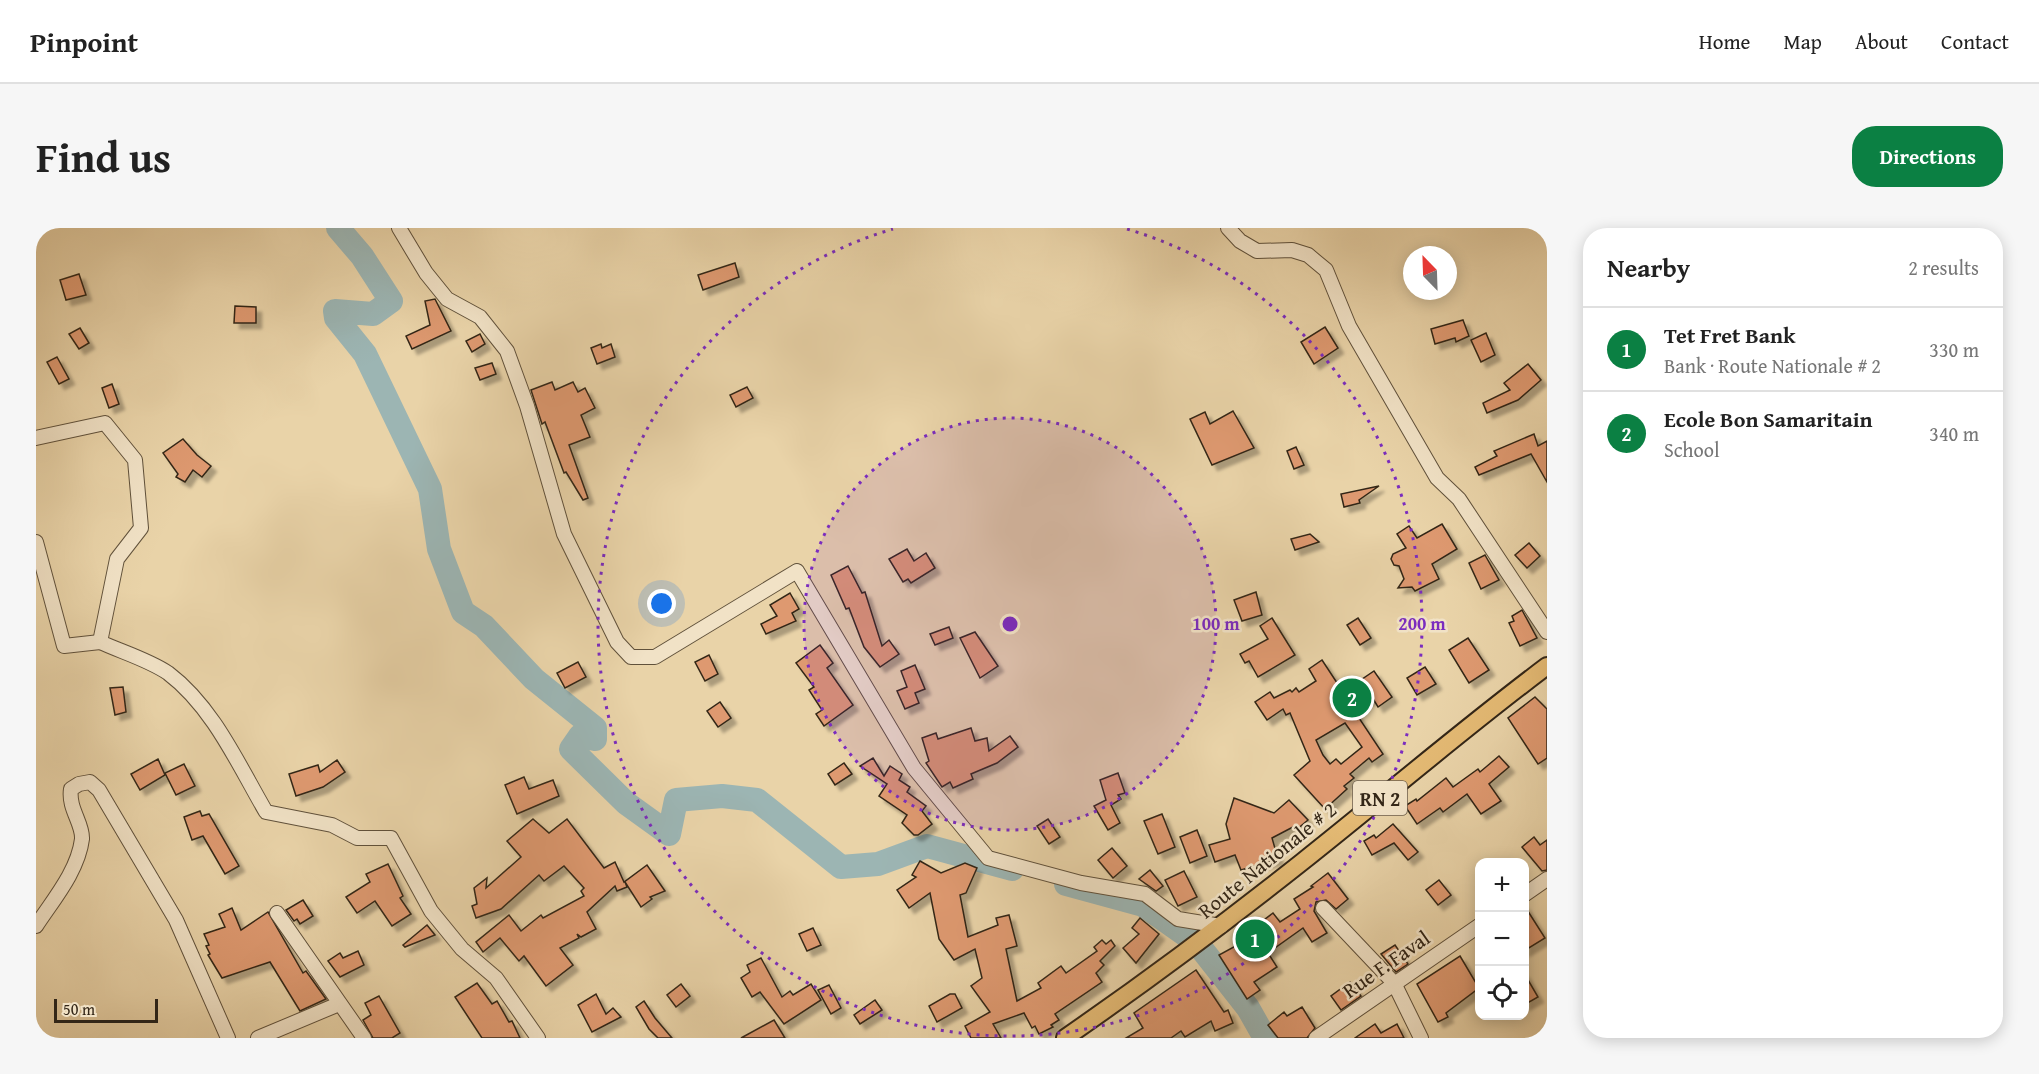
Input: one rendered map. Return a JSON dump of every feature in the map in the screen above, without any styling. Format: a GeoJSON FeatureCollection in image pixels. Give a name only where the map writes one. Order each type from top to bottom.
{"type":"FeatureCollection","features":[{"type":"Feature","properties":{"kind":"main road","name":"Route Nationale # 2"},"geometry":{"type":"LineString","coordinates":[[1065,1038],[1217,929],[1460,731],[1547,666]]}},
{"type":"Feature","properties":{"kind":"street"},"geometry":{"type":"LineString","coordinates":[[399,228],[426,273],[447,299],[480,317],[507,351],[527,406],[564,534],[617,642],[631,657],[656,657],[797,571],[914,768],[988,858],[1081,884],[1145,894],[1178,919],[1217,929]]}},
{"type":"Feature","properties":{"kind":"street"},"geometry":{"type":"LineString","coordinates":[[1228,228],[1240,241],[1257,250],[1292,250],[1308,255],[1326,270],[1349,326],[1437,478],[1459,499],[1517,591],[1547,632]]}},
{"type":"Feature","properties":{"kind":"street"},"geometry":{"type":"LineString","coordinates":[[36,438],[105,423],[135,460],[141,528],[117,559],[100,642]]}},
{"type":"Feature","properties":{"kind":"street"},"geometry":{"type":"LineString","coordinates":[[36,542],[64,646],[100,642],[166,672],[196,699],[228,746],[266,812],[332,825],[357,838],[392,838],[431,911],[462,949],[496,978],[538,1038]]}},
{"type":"Feature","properties":{"kind":"street"},"geometry":{"type":"LineString","coordinates":[[36,926],[72,870],[82,837],[70,801],[72,789],[79,784],[90,782],[99,789],[176,920],[228,1038]]}},
{"type":"Feature","properties":{"kind":"street"},"geometry":{"type":"LineString","coordinates":[[1529,892],[1547,879]]}},
{"type":"Feature","properties":{"kind":"street"},"geometry":{"type":"LineString","coordinates":[[1323,908],[1394,984],[1421,1038]]}},
{"type":"Feature","properties":{"kind":"street"},"geometry":{"type":"LineString","coordinates":[[277,913],[364,1038]]}},
{"type":"Feature","properties":{"kind":"street","name":"Rue F. Faval"},"geometry":{"type":"LineString","coordinates":[[1316,1038],[1475,928]]}},
{"type":"Feature","properties":{"kind":"street"},"geometry":{"type":"LineString","coordinates":[[258,1038],[339,1004]]}},
{"type":"Feature","properties":{"kind":"building"},"geometry":{"type":"Polygon","coordinates":[[[735,263],[739,277],[703,290],[698,275],[735,263]]]}},
{"type":"Feature","properties":{"kind":"building"},"geometry":{"type":"Polygon","coordinates":[[[79,274],[86,295],[66,300],[60,280],[79,274]]]}},
{"type":"Feature","properties":{"kind":"building"},"geometry":{"type":"Polygon","coordinates":[[[435,299],[451,331],[412,349],[406,336],[430,325],[425,301],[435,299]]]}},
{"type":"Feature","properties":{"kind":"building"},"geometry":{"type":"Polygon","coordinates":[[[235,306],[256,307],[256,323],[234,323],[235,306]]]}},
{"type":"Feature","properties":{"kind":"building"},"geometry":{"type":"Polygon","coordinates":[[[1463,320],[1469,336],[1456,342],[1455,338],[1435,344],[1431,329],[1463,320]]]}},
{"type":"Feature","properties":{"kind":"building"},"geometry":{"type":"Polygon","coordinates":[[[1325,327],[1338,348],[1314,364],[1301,342],[1325,327]]]}},
{"type":"Feature","properties":{"kind":"building"},"geometry":{"type":"Polygon","coordinates":[[[80,328],[89,343],[79,349],[69,334],[80,328]]]}},
{"type":"Feature","properties":{"kind":"building"},"geometry":{"type":"Polygon","coordinates":[[[1486,333],[1495,355],[1481,362],[1471,340],[1486,333]]]}},
{"type":"Feature","properties":{"kind":"building"},"geometry":{"type":"Polygon","coordinates":[[[480,334],[485,344],[472,352],[466,341],[480,334]]]}},
{"type":"Feature","properties":{"kind":"building"},"geometry":{"type":"Polygon","coordinates":[[[601,344],[602,348],[611,344],[615,357],[597,364],[591,348],[601,344]]]}},
{"type":"Feature","properties":{"kind":"building"},"geometry":{"type":"Polygon","coordinates":[[[57,357],[69,379],[59,384],[47,362],[57,357]]]}},
{"type":"Feature","properties":{"kind":"building"},"geometry":{"type":"Polygon","coordinates":[[[492,363],[496,374],[480,380],[475,368],[492,363]]]}},
{"type":"Feature","properties":{"kind":"building"},"geometry":{"type":"Polygon","coordinates":[[[1528,364],[1541,380],[1518,400],[1487,413],[1483,403],[1510,390],[1504,383],[1528,364]]]}},
{"type":"Feature","properties":{"kind":"building"},"geometry":{"type":"Polygon","coordinates":[[[552,382],[555,390],[573,382],[578,392],[585,388],[595,408],[581,415],[590,437],[569,445],[588,498],[583,500],[566,472],[564,473],[545,422],[542,424],[531,390],[552,382]]]}},
{"type":"Feature","properties":{"kind":"building"},"geometry":{"type":"Polygon","coordinates":[[[112,384],[119,404],[109,408],[102,388],[112,384]]]}},
{"type":"Feature","properties":{"kind":"building"},"geometry":{"type":"Polygon","coordinates":[[[747,387],[753,398],[736,407],[730,395],[747,387]]]}},
{"type":"Feature","properties":{"kind":"building"},"geometry":{"type":"Polygon","coordinates":[[[1233,411],[1254,448],[1212,465],[1190,419],[1205,412],[1210,424],[1233,411]]]}},
{"type":"Feature","properties":{"kind":"building"},"geometry":{"type":"Polygon","coordinates":[[[1534,434],[1538,446],[1547,441],[1547,482],[1531,454],[1479,475],[1475,467],[1497,456],[1494,451],[1534,434]]]}},
{"type":"Feature","properties":{"kind":"building"},"geometry":{"type":"Polygon","coordinates":[[[183,439],[211,466],[202,477],[193,470],[185,482],[176,477],[178,474],[163,453],[183,439]]]}},
{"type":"Feature","properties":{"kind":"building"},"geometry":{"type":"Polygon","coordinates":[[[1296,447],[1304,465],[1294,469],[1287,451],[1296,447]]]}},
{"type":"Feature","properties":{"kind":"building"},"geometry":{"type":"Polygon","coordinates":[[[1379,486],[1359,500],[1360,503],[1344,507],[1341,494],[1379,486]]]}},
{"type":"Feature","properties":{"kind":"building"},"geometry":{"type":"Polygon","coordinates":[[[1442,524],[1457,549],[1432,564],[1439,579],[1415,591],[1412,587],[1398,588],[1404,579],[1399,566],[1394,565],[1391,559],[1393,554],[1406,548],[1397,534],[1409,526],[1417,538],[1442,524]]]}},
{"type":"Feature","properties":{"kind":"building"},"geometry":{"type":"Polygon","coordinates":[[[1310,534],[1319,542],[1295,550],[1291,539],[1310,534]]]}},
{"type":"Feature","properties":{"kind":"building"},"geometry":{"type":"Polygon","coordinates":[[[1529,543],[1540,556],[1527,568],[1515,555],[1529,543]]]}},
{"type":"Feature","properties":{"kind":"building"},"geometry":{"type":"Polygon","coordinates":[[[907,549],[914,561],[926,553],[935,568],[911,583],[908,579],[903,582],[889,559],[907,549]]]}},
{"type":"Feature","properties":{"kind":"building"},"geometry":{"type":"Polygon","coordinates":[[[1485,555],[1499,580],[1481,589],[1469,563],[1485,555]]]}},
{"type":"Feature","properties":{"kind":"building"},"geometry":{"type":"Polygon","coordinates":[[[848,566],[862,593],[865,592],[882,646],[889,640],[899,654],[880,667],[864,647],[849,608],[846,609],[831,575],[848,566]]]}},
{"type":"Feature","properties":{"kind":"building"},"geometry":{"type":"Polygon","coordinates":[[[1256,592],[1262,615],[1242,621],[1234,600],[1256,592]]]}},
{"type":"Feature","properties":{"kind":"building"},"geometry":{"type":"Polygon","coordinates":[[[790,593],[799,609],[792,613],[796,621],[766,634],[761,624],[777,616],[770,605],[790,593]]]}},
{"type":"Feature","properties":{"kind":"building"},"geometry":{"type":"Polygon","coordinates":[[[1522,610],[1537,638],[1520,646],[1509,623],[1514,621],[1512,616],[1522,610]]]}},
{"type":"Feature","properties":{"kind":"building"},"geometry":{"type":"Polygon","coordinates":[[[1272,618],[1295,655],[1258,677],[1249,661],[1245,663],[1240,654],[1268,639],[1260,626],[1272,618]]]}},
{"type":"Feature","properties":{"kind":"building"},"geometry":{"type":"Polygon","coordinates":[[[1358,618],[1371,638],[1360,645],[1347,625],[1358,618]]]}},
{"type":"Feature","properties":{"kind":"building"},"geometry":{"type":"Polygon","coordinates":[[[949,627],[953,638],[935,645],[930,634],[949,627]]]}},
{"type":"Feature","properties":{"kind":"building"},"geometry":{"type":"Polygon","coordinates":[[[975,632],[998,666],[980,678],[960,638],[975,632]]]}},
{"type":"Feature","properties":{"kind":"building"},"geometry":{"type":"Polygon","coordinates":[[[1468,638],[1489,670],[1469,683],[1449,650],[1468,638]]]}},
{"type":"Feature","properties":{"kind":"building"},"geometry":{"type":"Polygon","coordinates":[[[820,645],[833,663],[827,668],[853,705],[824,726],[816,714],[822,710],[809,690],[814,687],[796,663],[820,645]]]}},
{"type":"Feature","properties":{"kind":"building"},"geometry":{"type":"Polygon","coordinates":[[[709,655],[718,674],[705,681],[695,662],[709,655]]]}},
{"type":"Feature","properties":{"kind":"building"},"geometry":{"type":"Polygon","coordinates":[[[1322,660],[1343,692],[1374,671],[1392,697],[1378,707],[1372,697],[1353,709],[1383,754],[1372,762],[1369,758],[1350,774],[1354,778],[1344,786],[1347,789],[1325,809],[1294,775],[1310,761],[1290,713],[1286,715],[1283,709],[1267,720],[1255,702],[1270,692],[1274,698],[1290,690],[1292,692],[1296,688],[1299,692],[1316,681],[1309,669],[1322,660]],[[1345,723],[1316,740],[1330,764],[1336,759],[1341,764],[1362,747],[1345,723]]]}},
{"type":"Feature","properties":{"kind":"building"},"geometry":{"type":"Polygon","coordinates":[[[578,662],[586,677],[565,688],[557,673],[578,662]]]}},
{"type":"Feature","properties":{"kind":"building"},"geometry":{"type":"Polygon","coordinates":[[[915,665],[925,689],[915,693],[919,703],[905,709],[897,691],[907,687],[901,671],[915,665]]]}},
{"type":"Feature","properties":{"kind":"building"},"geometry":{"type":"Polygon","coordinates":[[[1425,667],[1436,684],[1417,695],[1407,678],[1425,667]]]}},
{"type":"Feature","properties":{"kind":"building"},"geometry":{"type":"Polygon","coordinates":[[[123,687],[126,712],[115,715],[110,688],[123,687]]]}},
{"type":"Feature","properties":{"kind":"building"},"geometry":{"type":"Polygon","coordinates":[[[1535,697],[1547,709],[1547,758],[1538,764],[1508,718],[1535,697]]]}},
{"type":"Feature","properties":{"kind":"building"},"geometry":{"type":"Polygon","coordinates":[[[720,702],[731,718],[718,727],[707,711],[720,702]]]}},
{"type":"Feature","properties":{"kind":"building"},"geometry":{"type":"Polygon","coordinates":[[[971,728],[975,741],[987,738],[989,751],[1010,736],[1018,747],[997,763],[971,774],[973,779],[953,788],[950,782],[942,787],[926,763],[929,761],[922,738],[936,733],[938,739],[971,728]]]}},
{"type":"Feature","properties":{"kind":"building"},"geometry":{"type":"Polygon","coordinates":[[[1499,756],[1509,767],[1489,784],[1501,801],[1481,814],[1467,794],[1443,812],[1440,808],[1417,824],[1405,806],[1416,799],[1417,801],[1446,778],[1453,787],[1478,769],[1480,772],[1499,756]]]}},
{"type":"Feature","properties":{"kind":"building"},"geometry":{"type":"Polygon","coordinates":[[[873,758],[884,776],[890,766],[902,774],[899,780],[910,787],[907,792],[926,806],[922,811],[932,824],[918,835],[914,835],[902,823],[907,815],[879,796],[887,784],[860,766],[873,758]]]}},
{"type":"Feature","properties":{"kind":"building"},"geometry":{"type":"Polygon","coordinates":[[[158,759],[165,775],[140,790],[131,774],[158,759]]]}},
{"type":"Feature","properties":{"kind":"building"},"geometry":{"type":"Polygon","coordinates":[[[337,760],[345,772],[323,787],[296,796],[289,774],[318,765],[320,772],[337,760]]]}},
{"type":"Feature","properties":{"kind":"building"},"geometry":{"type":"Polygon","coordinates":[[[844,763],[852,774],[835,785],[828,774],[844,763]]]}},
{"type":"Feature","properties":{"kind":"building"},"geometry":{"type":"Polygon","coordinates":[[[184,764],[195,786],[176,795],[165,773],[184,764]]]}},
{"type":"Feature","properties":{"kind":"building"},"geometry":{"type":"Polygon","coordinates":[[[1118,773],[1125,793],[1118,795],[1121,799],[1111,805],[1120,823],[1108,830],[1094,806],[1106,800],[1100,780],[1118,773]]]}},
{"type":"Feature","properties":{"kind":"building"},"geometry":{"type":"Polygon","coordinates":[[[524,777],[529,789],[553,780],[559,796],[517,814],[505,785],[524,777]]]}},
{"type":"Feature","properties":{"kind":"building"},"geometry":{"type":"Polygon","coordinates":[[[1234,798],[1274,813],[1289,800],[1308,820],[1296,830],[1293,827],[1272,838],[1278,859],[1241,870],[1235,855],[1215,862],[1209,845],[1230,839],[1226,824],[1234,798]]]}},
{"type":"Feature","properties":{"kind":"building"},"geometry":{"type":"Polygon","coordinates":[[[200,811],[202,816],[209,814],[239,866],[225,874],[203,836],[192,840],[184,817],[200,811]]]}},
{"type":"Feature","properties":{"kind":"building"},"geometry":{"type":"Polygon","coordinates":[[[1162,814],[1175,847],[1158,854],[1144,821],[1162,814]]]}},
{"type":"Feature","properties":{"kind":"building"},"geometry":{"type":"Polygon","coordinates":[[[533,819],[549,833],[567,819],[604,868],[615,862],[624,882],[647,865],[665,891],[650,897],[652,899],[641,907],[625,882],[627,887],[617,891],[615,886],[587,912],[596,929],[581,937],[577,934],[579,938],[560,948],[573,965],[546,986],[524,956],[519,961],[500,938],[483,952],[476,942],[509,915],[521,931],[541,915],[543,918],[584,896],[581,891],[584,888],[564,866],[544,881],[539,875],[501,909],[476,918],[472,906],[477,904],[474,888],[487,878],[486,888],[521,857],[507,841],[533,819]]]}},
{"type":"Feature","properties":{"kind":"building"},"geometry":{"type":"Polygon","coordinates":[[[1048,819],[1060,837],[1049,844],[1037,826],[1048,819]]]}},
{"type":"Feature","properties":{"kind":"building"},"geometry":{"type":"Polygon","coordinates":[[[1393,824],[1418,852],[1408,860],[1394,843],[1372,855],[1364,841],[1374,835],[1376,838],[1393,824]]]}},
{"type":"Feature","properties":{"kind":"building"},"geometry":{"type":"Polygon","coordinates":[[[1197,830],[1207,856],[1190,863],[1180,837],[1197,830]]]}},
{"type":"Feature","properties":{"kind":"building"},"geometry":{"type":"Polygon","coordinates":[[[1534,837],[1540,845],[1547,840],[1547,870],[1542,871],[1522,847],[1534,837]]]}},
{"type":"Feature","properties":{"kind":"building"},"geometry":{"type":"Polygon","coordinates":[[[1112,848],[1127,866],[1113,878],[1098,860],[1112,848]]]}},
{"type":"Feature","properties":{"kind":"building"},"geometry":{"type":"Polygon","coordinates":[[[920,861],[941,873],[965,863],[977,868],[966,893],[960,895],[968,937],[998,925],[996,918],[1009,915],[1017,946],[1006,949],[1017,1001],[1041,988],[1038,983],[1061,966],[1066,973],[1097,951],[1094,947],[1102,940],[1106,944],[1111,940],[1115,946],[1100,961],[1104,965],[1096,973],[1102,982],[1055,1014],[1059,1020],[1051,1025],[1053,1027],[1039,1034],[1035,1026],[1032,1028],[1024,1013],[993,1024],[1001,1038],[971,1038],[965,1026],[990,1012],[971,986],[982,978],[975,949],[954,960],[939,939],[930,893],[909,908],[897,890],[916,877],[912,875],[920,861]]]}},
{"type":"Feature","properties":{"kind":"building"},"geometry":{"type":"Polygon","coordinates":[[[388,864],[403,896],[400,898],[411,914],[392,926],[375,901],[357,913],[346,897],[370,882],[366,874],[388,864]]]}},
{"type":"Feature","properties":{"kind":"building"},"geometry":{"type":"Polygon","coordinates":[[[1150,870],[1163,886],[1156,891],[1139,879],[1150,870]]]}},
{"type":"Feature","properties":{"kind":"building"},"geometry":{"type":"Polygon","coordinates":[[[1184,871],[1197,897],[1178,906],[1165,880],[1184,871]]]}},
{"type":"Feature","properties":{"kind":"building"},"geometry":{"type":"Polygon","coordinates":[[[1328,873],[1348,899],[1336,909],[1326,900],[1316,902],[1314,911],[1327,933],[1312,942],[1303,928],[1268,953],[1277,967],[1254,982],[1260,990],[1247,999],[1219,955],[1265,930],[1260,923],[1273,913],[1280,922],[1300,909],[1294,899],[1313,887],[1311,886],[1328,873]]]}},
{"type":"Feature","properties":{"kind":"building"},"geometry":{"type":"Polygon","coordinates":[[[1439,880],[1451,895],[1438,905],[1426,890],[1439,880]]]}},
{"type":"Feature","properties":{"kind":"building"},"geometry":{"type":"Polygon","coordinates":[[[303,900],[313,916],[300,924],[297,919],[294,921],[286,910],[303,900]]]}},
{"type":"Feature","properties":{"kind":"building"},"geometry":{"type":"Polygon","coordinates":[[[232,908],[241,930],[268,912],[303,973],[306,971],[326,999],[300,1011],[270,962],[222,978],[208,955],[210,954],[206,946],[209,945],[204,934],[225,927],[219,914],[232,908]]]}},
{"type":"Feature","properties":{"kind":"building"},"geometry":{"type":"Polygon","coordinates":[[[1529,913],[1545,938],[1529,948],[1529,913]]]}},
{"type":"Feature","properties":{"kind":"building"},"geometry":{"type":"Polygon","coordinates":[[[1140,918],[1159,934],[1136,963],[1123,948],[1139,934],[1132,928],[1140,918]]]}},
{"type":"Feature","properties":{"kind":"building"},"geometry":{"type":"Polygon","coordinates":[[[427,925],[435,935],[405,947],[403,945],[427,925]]]}},
{"type":"Feature","properties":{"kind":"building"},"geometry":{"type":"Polygon","coordinates":[[[813,928],[821,945],[807,951],[799,934],[813,928]]]}},
{"type":"Feature","properties":{"kind":"building"},"geometry":{"type":"Polygon","coordinates":[[[1395,945],[1408,964],[1396,972],[1381,954],[1395,945]]]}},
{"type":"Feature","properties":{"kind":"building"},"geometry":{"type":"Polygon","coordinates":[[[358,951],[364,965],[340,977],[328,961],[340,953],[343,958],[358,951]]]}},
{"type":"Feature","properties":{"kind":"building"},"geometry":{"type":"Polygon","coordinates":[[[1460,956],[1475,981],[1475,991],[1446,1013],[1448,1017],[1438,1022],[1417,984],[1460,956]]]}},
{"type":"Feature","properties":{"kind":"building"},"geometry":{"type":"Polygon","coordinates":[[[761,958],[782,997],[790,991],[793,995],[811,984],[821,1000],[784,1024],[760,992],[752,997],[741,978],[750,972],[747,965],[761,958]]]}},
{"type":"Feature","properties":{"kind":"building"},"geometry":{"type":"Polygon","coordinates":[[[1196,970],[1224,1012],[1228,1010],[1233,1023],[1215,1031],[1211,1021],[1185,1037],[1181,1031],[1171,1038],[1126,1038],[1143,1028],[1134,1013],[1196,970]]]}},
{"type":"Feature","properties":{"kind":"building"},"geometry":{"type":"Polygon","coordinates":[[[1350,982],[1361,996],[1341,1010],[1331,996],[1350,982]]]}},
{"type":"Feature","properties":{"kind":"building"},"geometry":{"type":"Polygon","coordinates":[[[1529,982],[1538,997],[1529,1002],[1529,982]]]}},
{"type":"Feature","properties":{"kind":"building"},"geometry":{"type":"Polygon","coordinates":[[[477,983],[492,1004],[497,1001],[509,1022],[512,1021],[520,1038],[482,1038],[455,997],[477,983]]]}},
{"type":"Feature","properties":{"kind":"building"},"geometry":{"type":"Polygon","coordinates":[[[681,984],[690,996],[676,1007],[667,995],[681,984]]]}},
{"type":"Feature","properties":{"kind":"building"},"geometry":{"type":"Polygon","coordinates":[[[829,985],[841,1008],[831,1014],[818,990],[829,985]]]}},
{"type":"Feature","properties":{"kind":"building"},"geometry":{"type":"Polygon","coordinates":[[[596,994],[606,1014],[613,1008],[621,1017],[592,1032],[578,1005],[596,994]]]}},
{"type":"Feature","properties":{"kind":"building"},"geometry":{"type":"Polygon","coordinates":[[[950,994],[955,994],[962,1008],[937,1022],[929,1006],[950,994]]]}},
{"type":"Feature","properties":{"kind":"building"},"geometry":{"type":"Polygon","coordinates":[[[379,996],[400,1033],[392,1038],[373,1038],[363,1020],[371,1015],[365,1003],[379,996]]]}},
{"type":"Feature","properties":{"kind":"building"},"geometry":{"type":"Polygon","coordinates":[[[875,1000],[882,1010],[860,1024],[854,1015],[875,1000]]]}},
{"type":"Feature","properties":{"kind":"building"},"geometry":{"type":"Polygon","coordinates":[[[644,1001],[672,1038],[658,1038],[649,1029],[636,1007],[644,1001]]]}},
{"type":"Feature","properties":{"kind":"building"},"geometry":{"type":"Polygon","coordinates":[[[1302,1007],[1315,1028],[1307,1038],[1278,1038],[1268,1025],[1284,1012],[1287,1016],[1302,1007]]]}},
{"type":"Feature","properties":{"kind":"building"},"geometry":{"type":"Polygon","coordinates":[[[774,1020],[785,1038],[741,1038],[774,1020]]]}},
{"type":"Feature","properties":{"kind":"building"},"geometry":{"type":"Polygon","coordinates":[[[1375,1024],[1381,1033],[1397,1024],[1404,1038],[1355,1038],[1375,1024]]]}},
{"type":"Feature","properties":{"kind":"waterway"},"geometry":{"type":"LineString","coordinates":[[338,228],[362,256],[391,301],[373,314],[335,311],[336,318],[365,354],[430,489],[439,549],[463,612],[484,626],[534,679],[595,728],[595,739],[580,736],[571,749],[626,803],[669,834],[676,800],[722,796],[757,800],[841,867],[878,864],[927,846],[1012,869]]}},
{"type":"Feature","properties":{"kind":"waterway"},"geometry":{"type":"LineString","coordinates":[[1066,884],[1143,905],[1197,943],[1248,1008],[1265,1038]]}},
{"type":"Feature","properties":{"kind":"place","name":"Ecole Bon Samaritain"},"geometry":{"type":"Point","coordinates":[1352,698]}},
{"type":"Feature","properties":{"kind":"place","name":"Tet Fret Bank"},"geometry":{"type":"Point","coordinates":[1255,939]}}]}
